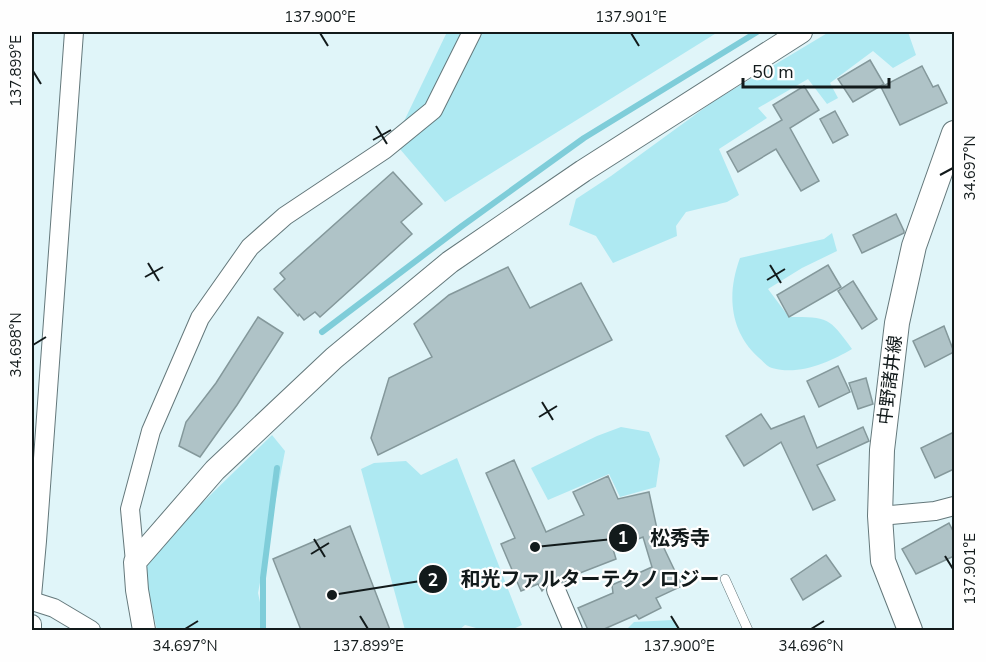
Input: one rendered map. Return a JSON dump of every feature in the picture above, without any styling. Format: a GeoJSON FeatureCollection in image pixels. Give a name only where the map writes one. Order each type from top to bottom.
{"type":"FeatureCollection","features":[{"type":"Feature","properties":{"kind":"main road","name":"中野諸井線"},"geometry":{"type":"LineString","coordinates":[[910,630],[883,561],[880,516],[882,450],[897,323],[914,246],[950,163],[954,133]]}},
{"type":"Feature","properties":{"kind":"street"},"geometry":{"type":"LineString","coordinates":[[32,596],[38,541],[74,32]]}},
{"type":"Feature","properties":{"kind":"street"},"geometry":{"type":"LineString","coordinates":[[144,630],[137,590],[130,509],[151,430],[200,318],[250,247],[285,216],[384,150],[433,110],[472,32]]}},
{"type":"Feature","properties":{"kind":"street"},"geometry":{"type":"LineString","coordinates":[[135,562],[215,470],[334,358],[450,261],[583,171],[801,32]]}},
{"type":"Feature","properties":{"kind":"street"},"geometry":{"type":"LineString","coordinates":[[880,516],[935,511],[954,506]]}},
{"type":"Feature","properties":{"kind":"street"},"geometry":{"type":"LineString","coordinates":[[556,590],[573,630]]}},
{"type":"Feature","properties":{"kind":"street"},"geometry":{"type":"LineString","coordinates":[[32,601],[54,608],[91,630]]}},
{"type":"Feature","properties":{"kind":"street"},"geometry":{"type":"LineString","coordinates":[[32,624],[32,630]]}},
{"type":"Feature","properties":{"kind":"lane"},"geometry":{"type":"LineString","coordinates":[[725,579],[748,630]]}},
{"type":"Feature","properties":{"kind":"shaded area"},"geometry":{"type":"Polygon","coordinates":[[[447,32],[718,32],[445,202],[394,142],[447,32]]]}},
{"type":"Feature","properties":{"kind":"shaded area"},"geometry":{"type":"Polygon","coordinates":[[[829,32],[908,32],[916,55],[893,68],[873,51],[830,83],[838,98],[827,104],[808,79],[758,108],[767,118],[719,149],[739,195],[727,202],[686,212],[676,226],[677,236],[613,263],[596,236],[569,225],[576,199],[714,101],[829,32]]]}},
{"type":"Feature","properties":{"kind":"shaded area"},"geometry":{"type":"Polygon","coordinates":[[[832,233],[837,251],[802,268],[768,289],[789,317],[826,321],[838,330],[852,349],[834,359],[803,369],[782,370],[770,367],[748,346],[736,323],[732,298],[740,258],[824,239],[832,233]]]}},
{"type":"Feature","properties":{"kind":"shaded area"},"geometry":{"type":"Polygon","coordinates":[[[621,427],[649,432],[660,459],[656,487],[620,497],[609,474],[548,500],[531,468],[621,427]]]}},
{"type":"Feature","properties":{"kind":"shaded area"},"geometry":{"type":"Polygon","coordinates":[[[272,435],[285,451],[258,593],[266,630],[157,630],[143,568],[153,551],[272,435]]]}},
{"type":"Feature","properties":{"kind":"shaded area"},"geometry":{"type":"Polygon","coordinates":[[[457,458],[522,625],[511,630],[471,630],[476,628],[465,625],[459,630],[405,630],[361,469],[374,463],[406,461],[421,475],[457,458]]]}},
{"type":"Feature","properties":{"kind":"shaded area"},"geometry":{"type":"Polygon","coordinates":[[[673,620],[680,630],[626,630],[634,622],[673,620]]]}},
{"type":"Feature","properties":{"kind":"building"},"geometry":{"type":"Polygon","coordinates":[[[870,60],[884,84],[853,102],[838,79],[870,60]]]}},
{"type":"Feature","properties":{"kind":"building"},"geometry":{"type":"Polygon","coordinates":[[[922,66],[933,87],[938,85],[947,103],[900,125],[881,87],[922,66]]]}},
{"type":"Feature","properties":{"kind":"building"},"geometry":{"type":"Polygon","coordinates":[[[804,86],[819,110],[790,128],[819,181],[801,191],[776,149],[738,172],[727,152],[782,120],[773,105],[804,86]]]}},
{"type":"Feature","properties":{"kind":"building"},"geometry":{"type":"Polygon","coordinates":[[[835,111],[848,135],[833,143],[820,119],[835,111]]]}},
{"type":"Feature","properties":{"kind":"building"},"geometry":{"type":"Polygon","coordinates":[[[393,172],[422,204],[401,222],[412,234],[320,317],[315,312],[304,320],[274,289],[285,279],[280,273],[393,172]]]}},
{"type":"Feature","properties":{"kind":"building"},"geometry":{"type":"Polygon","coordinates":[[[896,214],[904,233],[862,253],[853,235],[896,214]]]}},
{"type":"Feature","properties":{"kind":"building"},"geometry":{"type":"Polygon","coordinates":[[[828,265],[841,287],[789,317],[777,295],[828,265]]]}},
{"type":"Feature","properties":{"kind":"building"},"geometry":{"type":"Polygon","coordinates":[[[508,267],[530,308],[581,283],[612,340],[378,455],[371,438],[389,378],[432,357],[414,324],[449,295],[508,267]]]}},
{"type":"Feature","properties":{"kind":"building"},"geometry":{"type":"Polygon","coordinates":[[[853,281],[877,319],[862,329],[838,291],[853,281]]]}},
{"type":"Feature","properties":{"kind":"building"},"geometry":{"type":"Polygon","coordinates":[[[258,317],[283,333],[237,405],[200,457],[179,446],[186,422],[216,383],[258,317]]]}},
{"type":"Feature","properties":{"kind":"building"},"geometry":{"type":"Polygon","coordinates":[[[944,326],[954,352],[925,367],[913,341],[944,326]]]}},
{"type":"Feature","properties":{"kind":"building"},"geometry":{"type":"Polygon","coordinates":[[[838,366],[850,392],[819,407],[807,381],[838,366]]]}},
{"type":"Feature","properties":{"kind":"building"},"geometry":{"type":"Polygon","coordinates":[[[866,378],[873,404],[858,409],[849,383],[866,378]]]}},
{"type":"Feature","properties":{"kind":"building"},"geometry":{"type":"Polygon","coordinates":[[[761,414],[771,429],[804,416],[817,448],[863,427],[869,441],[817,465],[835,500],[813,510],[781,442],[744,466],[726,436],[761,414]]]}},
{"type":"Feature","properties":{"kind":"building"},"geometry":{"type":"Polygon","coordinates":[[[954,432],[954,469],[935,478],[921,448],[954,432]]]}},
{"type":"Feature","properties":{"kind":"building"},"geometry":{"type":"Polygon","coordinates":[[[514,460],[546,532],[584,515],[573,492],[608,476],[618,499],[649,492],[662,544],[682,586],[656,598],[661,608],[639,619],[636,615],[602,630],[588,630],[578,608],[613,593],[612,585],[652,567],[643,537],[613,549],[616,559],[567,578],[569,580],[564,582],[558,579],[551,580],[542,591],[538,584],[521,591],[501,544],[515,538],[486,473],[514,460]]]}},
{"type":"Feature","properties":{"kind":"building"},"geometry":{"type":"Polygon","coordinates":[[[949,523],[954,533],[954,556],[916,574],[902,549],[949,523]]]}},
{"type":"Feature","properties":{"kind":"building"},"geometry":{"type":"Polygon","coordinates":[[[350,526],[390,630],[301,630],[273,559],[350,526]]]}},
{"type":"Feature","properties":{"kind":"building"},"geometry":{"type":"Polygon","coordinates":[[[826,555],[841,576],[803,600],[791,579],[826,555]]]}},
{"type":"Feature","properties":{"kind":"waterway"},"geometry":{"type":"LineString","coordinates":[[322,332],[462,226],[584,138],[757,32]]}},
{"type":"Feature","properties":{"kind":"waterway"},"geometry":{"type":"LineString","coordinates":[[263,630],[263,578],[277,468]]}},
{"type":"Feature","properties":{"kind":"place","name":"松秀寺"},"geometry":{"type":"Point","coordinates":[535,547]}},
{"type":"Feature","properties":{"kind":"place","name":"和光ファルターテクノロジー"},"geometry":{"type":"Point","coordinates":[332,595]}}]}
